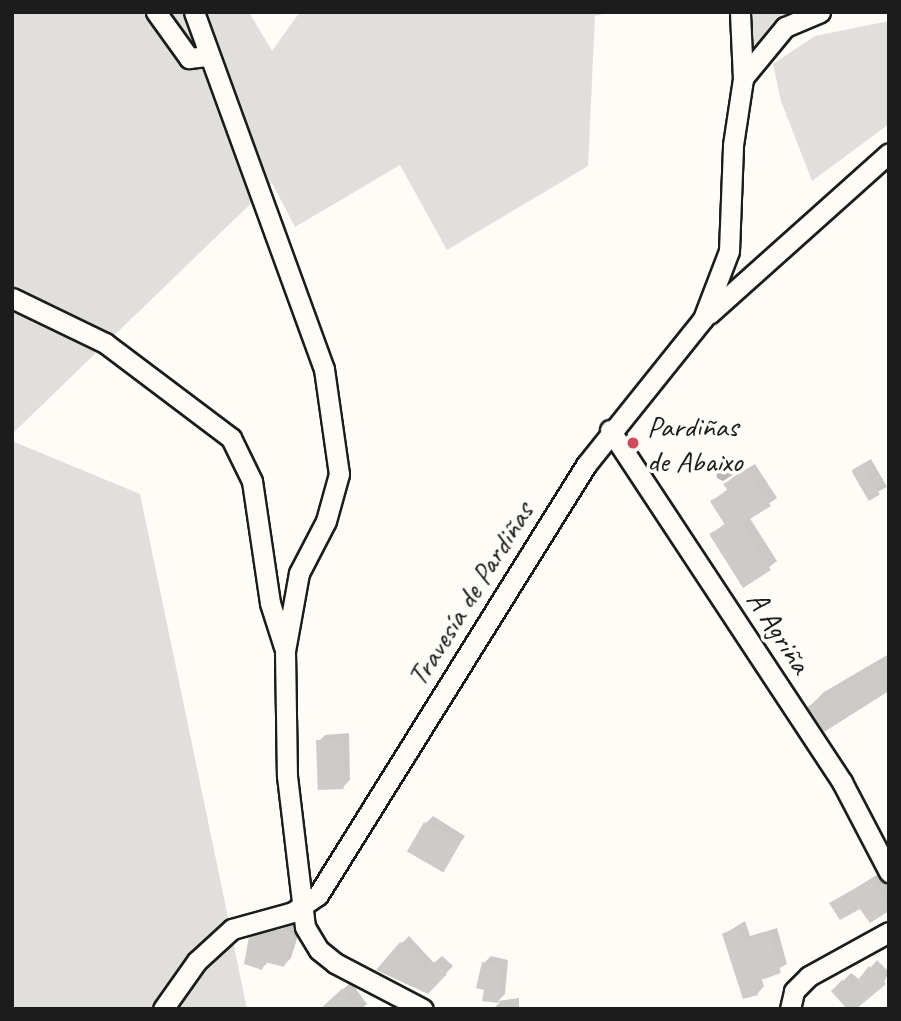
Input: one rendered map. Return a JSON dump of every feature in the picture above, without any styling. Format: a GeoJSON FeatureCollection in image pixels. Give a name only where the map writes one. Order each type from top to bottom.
{"type":"FeatureCollection","features":[{"type":"Feature","properties":{"kind":"street"},"geometry":{"type":"LineString","coordinates":[[156,12],[188,58],[209,56]]}},
{"type":"Feature","properties":{"kind":"street"},"geometry":{"type":"LineString","coordinates":[[194,12],[324,369],[339,474],[326,521],[299,573],[285,651],[287,776],[305,927],[319,950],[335,963],[423,1009]]}},
{"type":"Feature","properties":{"kind":"street"},"geometry":{"type":"LineString","coordinates":[[703,319],[729,251],[733,145],[743,79],[740,12]]}},
{"type":"Feature","properties":{"kind":"street"},"geometry":{"type":"LineString","coordinates":[[743,79],[785,27],[820,12]]}},
{"type":"Feature","properties":{"kind":"street"},"geometry":{"type":"LineString","coordinates":[[703,319],[889,153]]}},
{"type":"Feature","properties":{"kind":"street"},"geometry":{"type":"LineString","coordinates":[[12,298],[105,343],[231,438],[253,481],[270,603],[285,651]]}},
{"type":"Feature","properties":{"kind":"street","name":"Travesía de Pardiñas"},"geometry":{"type":"LineString","coordinates":[[302,908],[331,876],[610,430],[703,319]]}},
{"type":"Feature","properties":{"kind":"street","name":"A Agriña"},"geometry":{"type":"LineString","coordinates":[[610,430],[842,782],[889,872]]}},
{"type":"Feature","properties":{"kind":"street"},"geometry":{"type":"LineString","coordinates":[[163,1009],[197,961],[232,929],[302,908]]}},
{"type":"Feature","properties":{"kind":"street"},"geometry":{"type":"LineString","coordinates":[[790,1009],[794,991],[809,976],[889,932]]}},
{"type":"Feature","properties":{"kind":"shaded area"},"geometry":{"type":"Polygon","coordinates":[[[12,12],[249,12],[272,51],[300,12],[612,12],[595,16],[588,166],[447,250],[400,165],[295,227],[272,183],[12,434],[12,12]]]}},
{"type":"Feature","properties":{"kind":"shaded area"},"geometry":{"type":"Polygon","coordinates":[[[749,12],[789,12],[750,54],[751,26],[749,12]]]}},
{"type":"Feature","properties":{"kind":"shaded area"},"geometry":{"type":"Polygon","coordinates":[[[889,21],[889,124],[812,181],[781,101],[773,64],[815,36],[889,21]]]}},
{"type":"Feature","properties":{"kind":"shaded area"},"geometry":{"type":"Polygon","coordinates":[[[12,441],[140,494],[247,1009],[12,1009],[12,441]]]}},
{"type":"Feature","properties":{"kind":"shaded area"},"geometry":{"type":"Polygon","coordinates":[[[737,460],[742,469],[723,481],[717,478],[716,472],[737,460]]]}},
{"type":"Feature","properties":{"kind":"building"},"geometry":{"type":"Polygon","coordinates":[[[863,465],[880,494],[869,501],[852,472],[863,465]]]}},
{"type":"Feature","properties":{"kind":"building"},"geometry":{"type":"Polygon","coordinates":[[[748,470],[771,506],[742,524],[771,570],[743,588],[709,534],[725,525],[710,501],[728,491],[723,484],[748,470]]]}},
{"type":"Feature","properties":{"kind":"building"},"geometry":{"type":"Polygon","coordinates":[[[889,658],[889,691],[824,732],[807,707],[889,658]]]}},
{"type":"Feature","properties":{"kind":"building"},"geometry":{"type":"Polygon","coordinates":[[[342,739],[344,789],[318,790],[316,740],[342,739]]]}},
{"type":"Feature","properties":{"kind":"building"},"geometry":{"type":"Polygon","coordinates":[[[424,822],[460,843],[443,872],[407,851],[424,822]]]}},
{"type":"Feature","properties":{"kind":"building"},"geometry":{"type":"Polygon","coordinates":[[[872,879],[889,911],[870,923],[860,909],[840,920],[829,903],[872,879]]]}},
{"type":"Feature","properties":{"kind":"building"},"geometry":{"type":"Polygon","coordinates":[[[738,927],[743,942],[770,934],[781,973],[753,983],[758,995],[743,999],[722,934],[738,927]]]}},
{"type":"Feature","properties":{"kind":"building"},"geometry":{"type":"Polygon","coordinates":[[[280,928],[295,934],[284,967],[265,962],[262,970],[244,964],[249,937],[272,936],[280,928]]]}},
{"type":"Feature","properties":{"kind":"building"},"geometry":{"type":"Polygon","coordinates":[[[400,942],[408,945],[426,969],[434,962],[447,974],[428,994],[376,970],[400,942]]]}},
{"type":"Feature","properties":{"kind":"building"},"geometry":{"type":"Polygon","coordinates":[[[482,962],[501,967],[498,1003],[482,1001],[484,990],[476,988],[482,962]]]}},
{"type":"Feature","properties":{"kind":"building"},"geometry":{"type":"Polygon","coordinates":[[[869,966],[886,984],[856,1009],[847,1009],[831,991],[842,980],[853,986],[869,966]]]}},
{"type":"Feature","properties":{"kind":"building"},"geometry":{"type":"Polygon","coordinates":[[[343,988],[358,1009],[320,1009],[343,988]]]}},
{"type":"Feature","properties":{"kind":"place","name":"Pardiñas de Abaixo"},"geometry":{"type":"Point","coordinates":[633,443]}}]}
